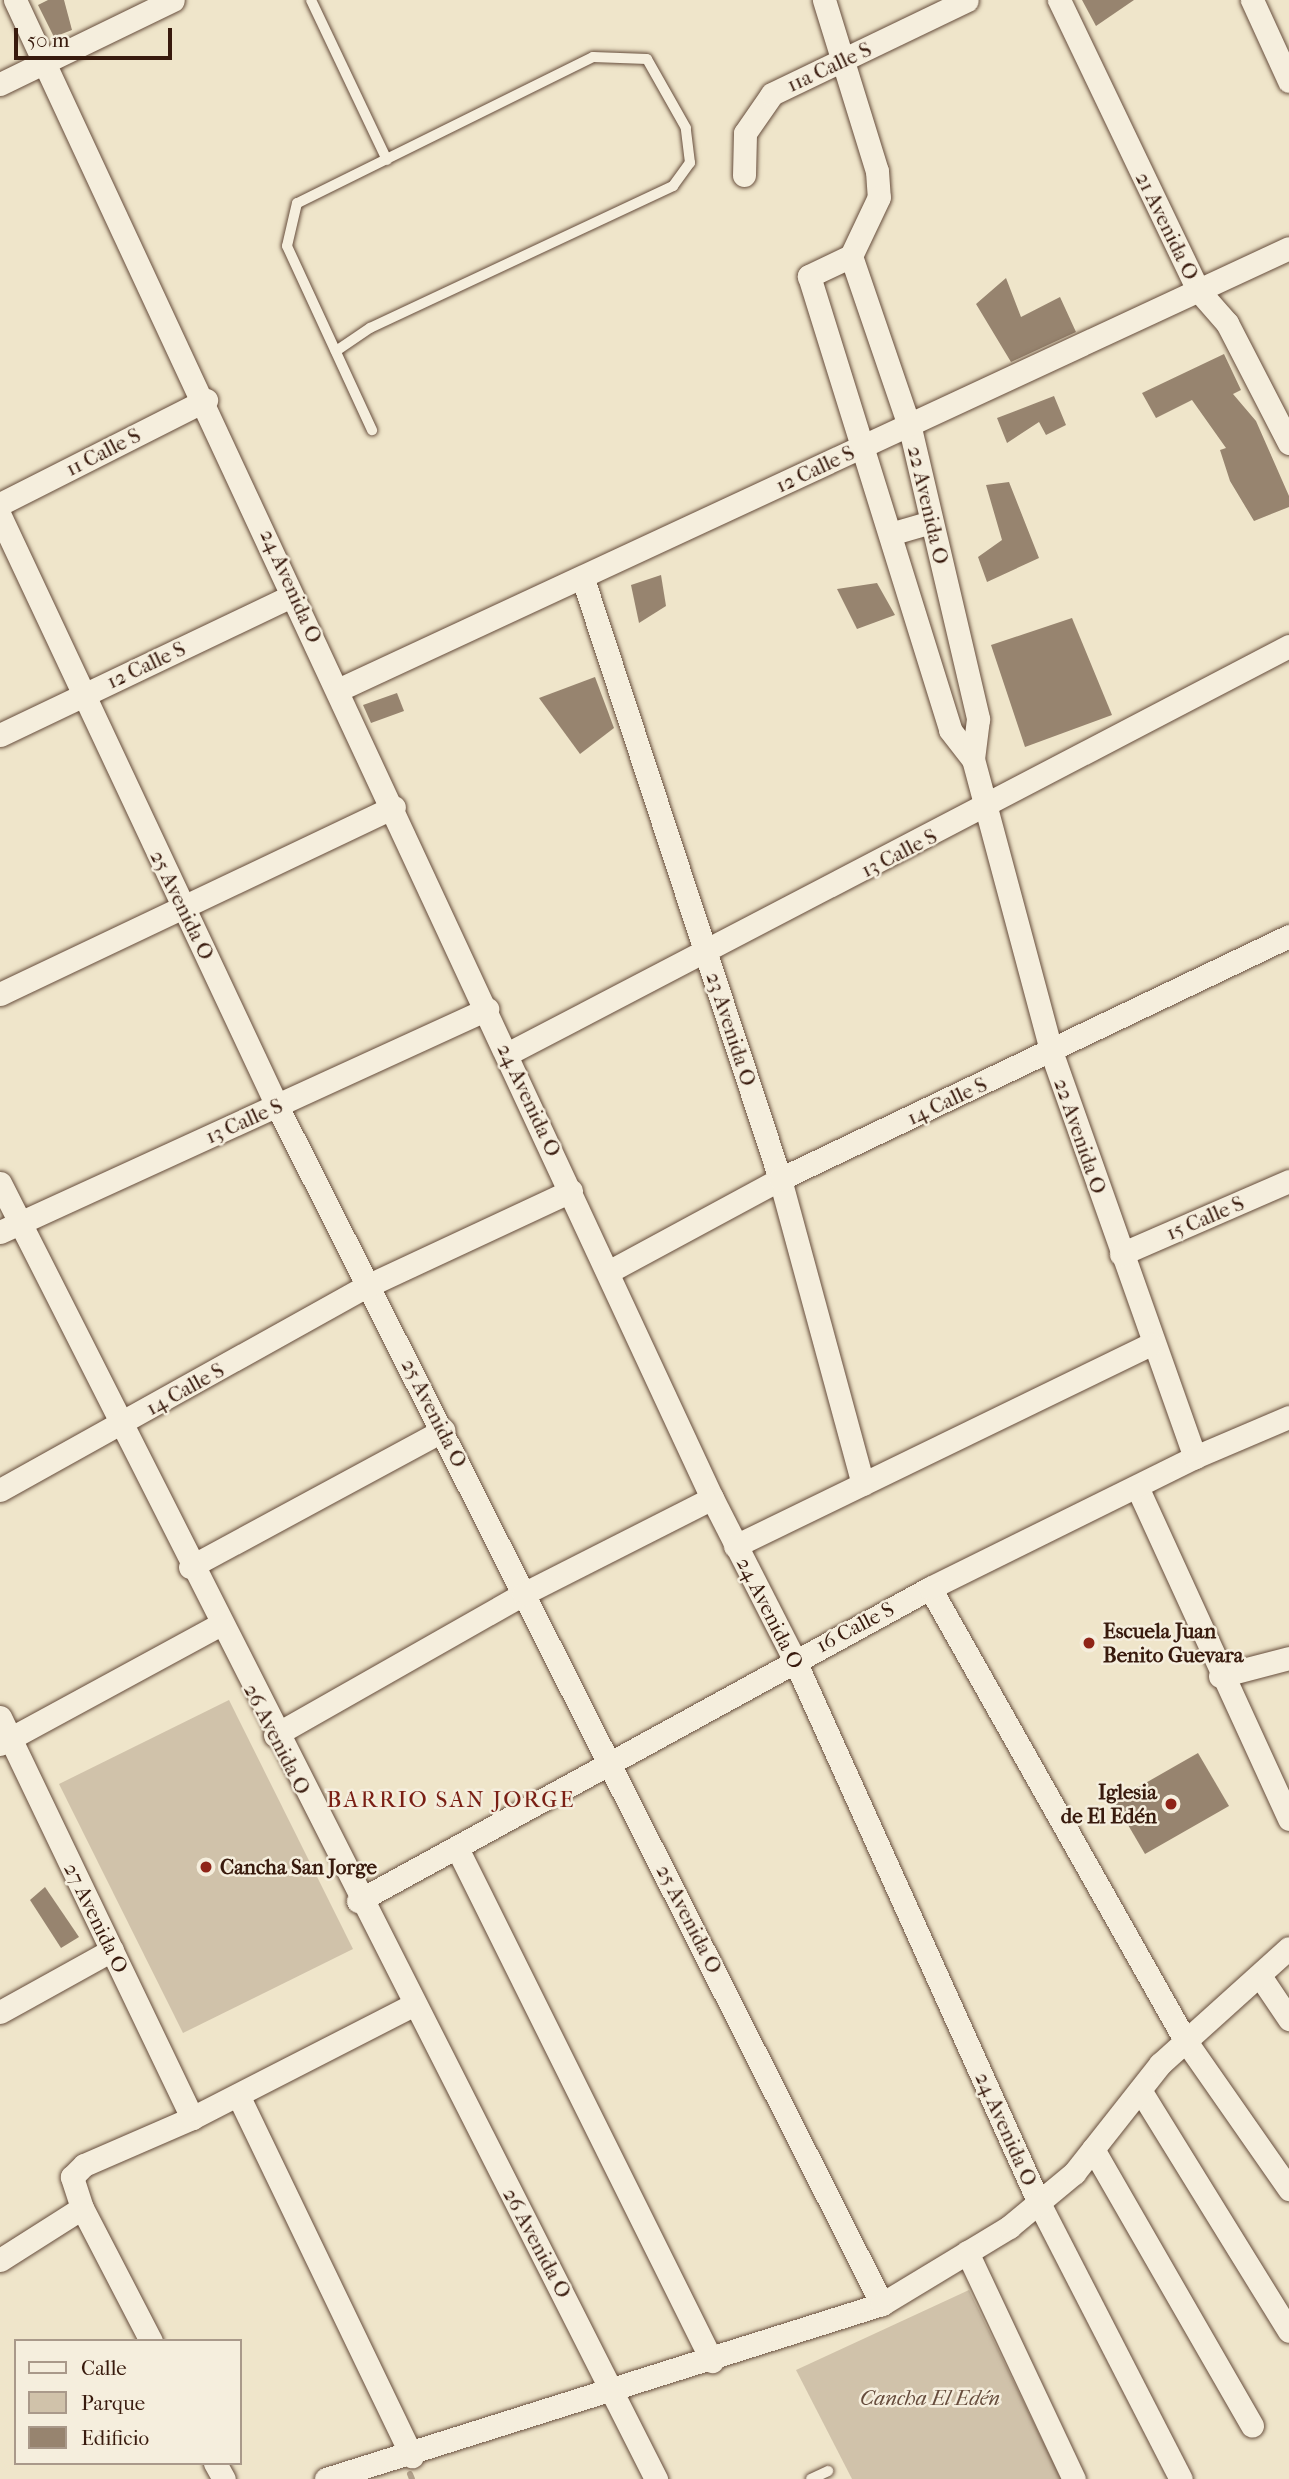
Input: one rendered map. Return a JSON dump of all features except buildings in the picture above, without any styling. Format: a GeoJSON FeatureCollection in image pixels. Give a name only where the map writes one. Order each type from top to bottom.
{"type":"FeatureCollection","features":[{"type":"Feature","properties":{"kind":"street","name":"24 Avenida O"},"geometry":{"type":"LineString","coordinates":[[15,0],[206,400],[292,596],[340,689],[712,1498],[794,1659],[1039,2203],[1181,2479]]}},
{"type":"Feature","properties":{"kind":"street"},"geometry":{"type":"LineString","coordinates":[[0,84],[173,0]]}},
{"type":"Feature","properties":{"kind":"street"},"geometry":{"type":"LineString","coordinates":[[824,0],[879,197],[851,257],[809,276],[864,445],[950,730],[973,759]]}},
{"type":"Feature","properties":{"kind":"street","name":"11a Calle S"},"geometry":{"type":"LineString","coordinates":[[744,175],[745,133],[755,113],[772,94],[967,0]]}},
{"type":"Feature","properties":{"kind":"street","name":"21 Avenida O"},"geometry":{"type":"LineString","coordinates":[[1059,0],[1198,290],[1227,323],[1289,443]]}},
{"type":"Feature","properties":{"kind":"street"},"geometry":{"type":"LineString","coordinates":[[1252,0],[1289,81]]}},
{"type":"Feature","properties":{"kind":"street","name":"12 Calle S"},"geometry":{"type":"LineString","coordinates":[[340,689],[583,579],[864,445],[910,428],[1289,248]]}},
{"type":"Feature","properties":{"kind":"street","name":"22 Avenida O"},"geometry":{"type":"LineString","coordinates":[[851,257],[910,428],[978,719],[973,759],[984,809],[1051,1051],[1151,1344],[1195,1457]]}},
{"type":"Feature","properties":{"kind":"street","name":"11 Calle S"},"geometry":{"type":"LineString","coordinates":[[0,504],[206,400]]}},
{"type":"Feature","properties":{"kind":"street","name":"25 Avenida O"},"geometry":{"type":"LineString","coordinates":[[0,516],[80,697],[184,907],[277,1106],[443,1430],[523,1594],[612,1765],[882,2304]]}},
{"type":"Feature","properties":{"kind":"street"},"geometry":{"type":"LineString","coordinates":[[890,534],[931,522]]}},
{"type":"Feature","properties":{"kind":"street","name":"23 Avenida O"},"geometry":{"type":"LineString","coordinates":[[583,579],[780,1179],[863,1484]]}},
{"type":"Feature","properties":{"kind":"street","name":"12 Calle S"},"geometry":{"type":"LineString","coordinates":[[0,735],[292,596]]}},
{"type":"Feature","properties":{"kind":"street","name":"13 Calle S"},"geometry":{"type":"LineString","coordinates":[[507,1054],[984,809],[1289,646]]}},
{"type":"Feature","properties":{"kind":"street"},"geometry":{"type":"LineString","coordinates":[[0,994],[394,807]]}},
{"type":"Feature","properties":{"kind":"street","name":"14 Calle S"},"geometry":{"type":"LineString","coordinates":[[608,1272],[780,1179],[1289,936]]}},
{"type":"Feature","properties":{"kind":"street","name":"13 Calle S"},"geometry":{"type":"LineString","coordinates":[[9,1227],[487,1009]]}},
{"type":"Feature","properties":{"kind":"street","name":"15 Calle S"},"geometry":{"type":"LineString","coordinates":[[1121,1254],[1289,1181]]}},
{"type":"Feature","properties":{"kind":"street","name":"26 Avenida O"},"geometry":{"type":"LineString","coordinates":[[0,1183],[9,1227],[119,1426],[358,1901],[614,2391],[656,2479]]}},
{"type":"Feature","properties":{"kind":"street","name":"14 Calle S"},"geometry":{"type":"LineString","coordinates":[[0,1490],[369,1285],[570,1191]]}},
{"type":"Feature","properties":{"kind":"street"},"geometry":{"type":"LineString","coordinates":[[735,1546],[1151,1344]]}},
{"type":"Feature","properties":{"kind":"street","name":"16 Calle S"},"geometry":{"type":"LineString","coordinates":[[358,1901],[612,1765],[794,1659],[930,1588],[1138,1489],[1195,1457],[1289,1417]]}},
{"type":"Feature","properties":{"kind":"street"},"geometry":{"type":"LineString","coordinates":[[190,1567],[443,1430]]}},
{"type":"Feature","properties":{"kind":"street"},"geometry":{"type":"LineString","coordinates":[[1138,1489],[1220,1676],[1289,1819]]}},
{"type":"Feature","properties":{"kind":"street"},"geometry":{"type":"LineString","coordinates":[[275,1735],[523,1594],[712,1498]]}},
{"type":"Feature","properties":{"kind":"street"},"geometry":{"type":"LineString","coordinates":[[930,1588],[1185,2040],[1289,2189]]}},
{"type":"Feature","properties":{"kind":"street"},"geometry":{"type":"LineString","coordinates":[[3,1733],[219,1625]]}},
{"type":"Feature","properties":{"kind":"street"},"geometry":{"type":"LineString","coordinates":[[1220,1676],[1289,1658]]}},
{"type":"Feature","properties":{"kind":"street","name":"27 Avenida O"},"geometry":{"type":"LineString","coordinates":[[3,1733],[112,1950],[192,2118]]}},
{"type":"Feature","properties":{"kind":"street"},"geometry":{"type":"LineString","coordinates":[[457,1848],[712,2361]]}},
{"type":"Feature","properties":{"kind":"street"},"geometry":{"type":"LineString","coordinates":[[326,2479],[412,2456],[882,2304],[967,2252],[1039,2203],[1093,2149],[1140,2090],[1185,2040],[1289,1948]]}},
{"type":"Feature","properties":{"kind":"street"},"geometry":{"type":"LineString","coordinates":[[0,2012],[112,1950]]}},
{"type":"Feature","properties":{"kind":"street"},"geometry":{"type":"LineString","coordinates":[[1260,1976],[1289,2019]]}},
{"type":"Feature","properties":{"kind":"street"},"geometry":{"type":"LineString","coordinates":[[150,2339],[82,2208],[72,2177],[84,2165],[192,2118],[413,2005]]}},
{"type":"Feature","properties":{"kind":"street"},"geometry":{"type":"LineString","coordinates":[[1140,2090],[1289,2331]]}},
{"type":"Feature","properties":{"kind":"street"},"geometry":{"type":"LineString","coordinates":[[238,2095],[412,2456]]}},
{"type":"Feature","properties":{"kind":"street"},"geometry":{"type":"LineString","coordinates":[[1093,2149],[1252,2425]]}},
{"type":"Feature","properties":{"kind":"street"},"geometry":{"type":"LineString","coordinates":[[0,2260],[82,2208]]}},
{"type":"Feature","properties":{"kind":"street"},"geometry":{"type":"LineString","coordinates":[[967,2252],[1074,2479]]}},
{"type":"Feature","properties":{"kind":"lane"},"geometry":{"type":"LineString","coordinates":[[311,0],[387,160]]}},
{"type":"Feature","properties":{"kind":"lane"},"geometry":{"type":"LineString","coordinates":[[337,351],[370,328],[673,186],[691,163],[686,128],[647,59],[593,57],[297,203],[287,225],[287,246],[372,429]]}},
{"type":"Feature","properties":{"kind":"lane"},"geometry":{"type":"LineString","coordinates":[[811,2479],[828,2471]]}},
{"type":"Feature","properties":{"kind":"green space","name":"Cancha San Jorge"},"geometry":{"type":"Polygon","coordinates":[[[229,1700],[353,1949],[183,2033],[59,1784],[229,1700]]]}},
{"type":"Feature","properties":{"kind":"green space","name":"Cancha El Edén"},"geometry":{"type":"Polygon","coordinates":[[[969,2290],[1061,2479],[852,2479],[796,2370],[969,2290]]]}},
{"type":"Feature","properties":{"kind":"waterway"},"geometry":{"type":"LineString","coordinates":[[410,2474],[412,2479]]}},
{"type":"Feature","properties":{"kind":"place","name":"Escuela Juan Benito Guevara"},"geometry":{"type":"Point","coordinates":[1089,1643]}},
{"type":"Feature","properties":{"kind":"place","name":"Iglesia de El Edén"},"geometry":{"type":"Point","coordinates":[1171,1804]}},
{"type":"Feature","properties":{"kind":"place","name":"Cancha San Jorge"},"geometry":{"type":"Point","coordinates":[206,1867]}},
{"type":"Feature","properties":{"kind":"district","name":"BARRIO SAN JORGE"},"geometry":{"type":"Point","coordinates":[451,1800]}}]}
